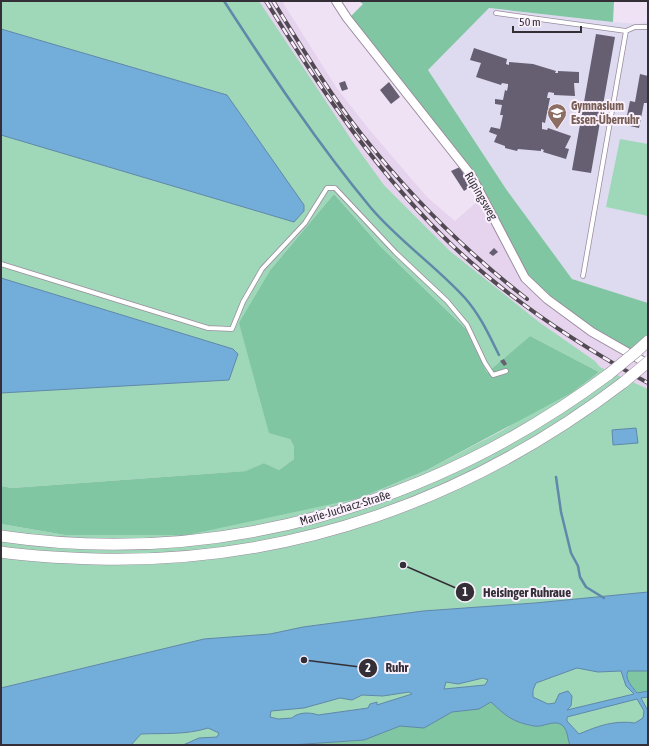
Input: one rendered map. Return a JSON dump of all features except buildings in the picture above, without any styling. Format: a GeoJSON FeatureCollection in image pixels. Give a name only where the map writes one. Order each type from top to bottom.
{"type":"FeatureCollection","features":[{"type":"Feature","properties":{"kind":"main road","name":"Marie-Juchacz-Straße"},"geometry":{"type":"LineString","coordinates":[[1,536],[69,544],[177,542],[226,537],[314,519],[358,507],[456,468],[510,439],[553,413],[609,374],[648,341]]}},
{"type":"Feature","properties":{"kind":"main road","name":"Marie-Juchacz-Straße"},"geometry":{"type":"LineString","coordinates":[[1,552],[59,558],[135,560],[180,557],[244,549],[322,534],[412,504],[463,481],[520,452],[567,423],[648,363]]}},
{"type":"Feature","properties":{"kind":"street","name":"Rüpingsweg"},"geometry":{"type":"LineString","coordinates":[[336,1],[347,18],[471,175],[525,278],[547,299],[592,332],[648,363]]}},
{"type":"Feature","properties":{"kind":"lane"},"geometry":{"type":"LineString","coordinates":[[496,13],[626,31],[635,27],[648,27]]}},
{"type":"Feature","properties":{"kind":"lane"},"geometry":{"type":"LineString","coordinates":[[583,276],[626,31]]}},
{"type":"Feature","properties":{"kind":"lane"},"geometry":{"type":"LineString","coordinates":[[1,264],[208,328],[232,329],[243,302],[262,269],[305,223],[327,188],[336,188],[396,253],[447,301],[467,325],[485,363],[493,375],[506,371]]}},
{"type":"Feature","properties":{"kind":"shaded area"},"geometry":{"type":"Polygon","coordinates":[[[259,1],[282,1],[336,87],[368,128],[427,197],[455,221],[480,199],[648,366],[648,389],[600,367],[595,361],[539,322],[450,251],[384,185],[353,142],[259,1]]]}},
{"type":"Feature","properties":{"kind":"shaded area","name":"Gymnasium Essen-Überruhr"},"geometry":{"type":"Polygon","coordinates":[[[489,8],[613,22],[637,24],[648,22],[648,303],[572,279],[506,189],[428,70],[489,8]]]}},
{"type":"Feature","properties":{"kind":"green space"},"geometry":{"type":"Polygon","coordinates":[[[1,1],[259,1],[353,142],[384,185],[450,251],[539,322],[595,361],[600,367],[648,389],[648,745],[1,745],[1,524],[65,535],[360,498],[427,470],[503,430],[599,372],[530,336],[487,374],[466,329],[380,246],[334,194],[271,269],[290,439],[294,447],[294,459],[279,470],[264,463],[247,471],[12,488],[1,486],[1,1]]]}},
{"type":"Feature","properties":{"kind":"green space"},"geometry":{"type":"Polygon","coordinates":[[[359,1],[614,1],[613,22],[489,8],[428,70],[506,189],[572,279],[648,303],[648,337],[629,352],[593,331],[548,298],[527,276],[480,186],[351,16],[363,4],[359,1]]]}},
{"type":"Feature","properties":{"kind":"green space"},"geometry":{"type":"Polygon","coordinates":[[[620,139],[648,144],[648,216],[606,207],[620,139]]]}},
{"type":"Feature","properties":{"kind":"green space"},"geometry":{"type":"Polygon","coordinates":[[[334,194],[380,246],[466,329],[487,373],[530,336],[599,372],[571,393],[427,470],[360,498],[187,535],[65,535],[1,524],[1,486],[12,488],[246,471],[264,463],[279,470],[294,459],[294,447],[290,439],[269,433],[239,323],[271,269],[334,194]]]}},
{"type":"Feature","properties":{"kind":"green space"},"geometry":{"type":"Polygon","coordinates":[[[628,671],[648,671],[648,691],[637,693],[627,679],[628,671]]]}},
{"type":"Feature","properties":{"kind":"green space"},"geometry":{"type":"Polygon","coordinates":[[[491,702],[515,721],[527,725],[537,726],[559,723],[565,729],[570,745],[291,745],[364,740],[400,726],[424,728],[452,712],[479,709],[491,702]]]}},
{"type":"Feature","properties":{"kind":"water"},"geometry":{"type":"Polygon","coordinates":[[[1,29],[227,95],[304,205],[304,211],[294,222],[1,135],[1,29]]]}},
{"type":"Feature","properties":{"kind":"water"},"geometry":{"type":"Polygon","coordinates":[[[1,278],[233,349],[238,354],[229,380],[1,393],[1,278]]]}},
{"type":"Feature","properties":{"kind":"water"},"geometry":{"type":"Polygon","coordinates":[[[636,428],[638,443],[613,445],[612,430],[636,428]]]}},
{"type":"Feature","properties":{"kind":"water"},"geometry":{"type":"Polygon","coordinates":[[[648,592],[648,671],[628,671],[627,677],[637,693],[648,691],[648,697],[641,698],[648,711],[648,745],[570,745],[564,727],[559,723],[537,726],[520,723],[505,715],[491,702],[479,709],[452,712],[424,728],[400,726],[364,740],[291,745],[183,745],[199,738],[217,737],[219,733],[208,728],[183,733],[141,734],[131,745],[1,745],[1,688],[204,639],[270,634],[303,627],[423,611],[535,603],[648,592]],[[577,668],[536,683],[533,690],[533,697],[548,704],[555,703],[559,694],[568,691],[572,696],[571,706],[567,710],[634,694],[626,686],[621,671],[598,672],[577,668]],[[483,678],[458,684],[446,682],[444,689],[485,685],[488,680],[483,678]],[[409,692],[383,696],[362,695],[352,700],[340,698],[304,708],[271,711],[270,717],[278,719],[292,718],[304,713],[318,715],[368,708],[370,704],[377,702],[377,705],[412,694],[409,692]],[[637,699],[567,717],[567,721],[579,734],[606,724],[620,722],[635,723],[643,718],[644,711],[637,699]]]}},
{"type":"Feature","properties":{"kind":"waterway"},"geometry":{"type":"LineString","coordinates":[[224,1],[294,107],[351,183],[382,220],[405,243],[454,286],[465,298],[480,318],[499,355]]}},
{"type":"Feature","properties":{"kind":"waterway"},"geometry":{"type":"LineString","coordinates":[[556,477],[561,512],[571,553],[578,566],[580,577],[586,587],[604,598]]}},
{"type":"Feature","properties":{"kind":"railway"},"geometry":{"type":"LineString","coordinates":[[266,1],[329,99],[376,161],[427,220],[455,248],[523,304],[572,338],[648,383]]}},
{"type":"Feature","properties":{"kind":"railway"},"geometry":{"type":"LineString","coordinates":[[273,1],[338,103],[380,158],[439,222],[482,262],[527,299]]}},
{"type":"Feature","properties":{"kind":"place","name":"Gymnasium Essen-Überruhr"},"geometry":{"type":"Point","coordinates":[557,130]}},
{"type":"Feature","properties":{"kind":"place","name":"Heisinger Ruhraue"},"geometry":{"type":"Point","coordinates":[403,565]}},
{"type":"Feature","properties":{"kind":"place","name":"Ruhr"},"geometry":{"type":"Point","coordinates":[304,660]}}]}
